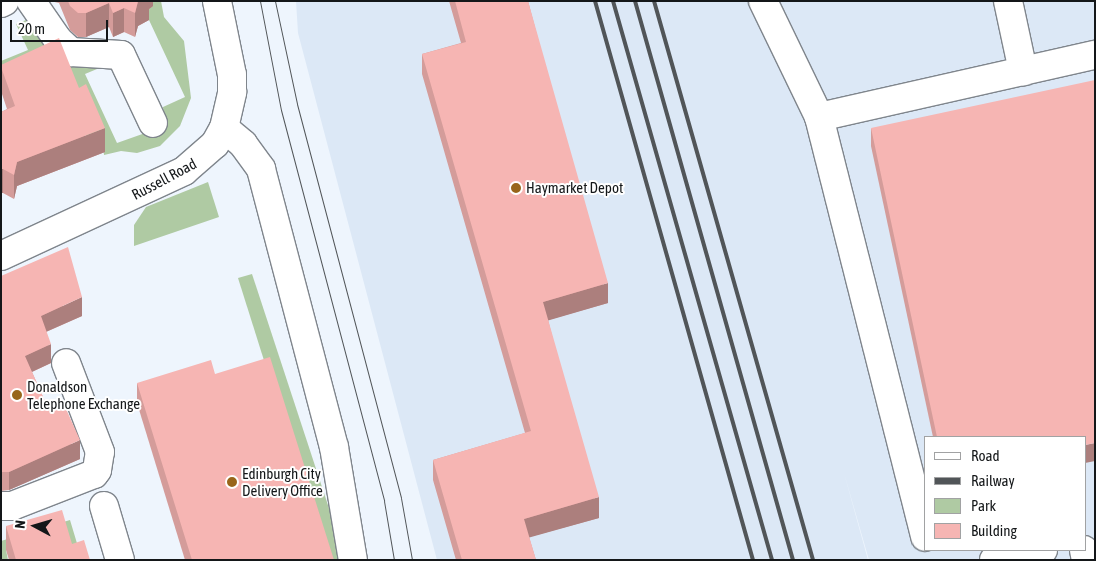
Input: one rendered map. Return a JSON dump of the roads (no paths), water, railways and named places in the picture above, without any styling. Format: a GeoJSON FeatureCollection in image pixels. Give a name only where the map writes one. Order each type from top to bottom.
{"type":"FeatureCollection","features":[{"type":"Feature","properties":{"kind":"street"},"geometry":{"type":"LineString","coordinates":[[30,1],[58,40],[70,52],[121,55],[153,123]]}},
{"type":"Feature","properties":{"kind":"street","name":"Russell Road"},"geometry":{"type":"LineString","coordinates":[[1,256],[184,171],[201,159],[224,128],[232,92],[232,75],[217,1]]}},
{"type":"Feature","properties":{"kind":"street"},"geometry":{"type":"LineString","coordinates":[[763,1],[819,117],[924,533]]}},
{"type":"Feature","properties":{"kind":"street"},"geometry":{"type":"LineString","coordinates":[[1008,1],[1023,71]]}},
{"type":"Feature","properties":{"kind":"street"},"geometry":{"type":"LineString","coordinates":[[819,117],[1095,55]]}},
{"type":"Feature","properties":{"kind":"street"},"geometry":{"type":"LineString","coordinates":[[224,128],[243,144],[261,169],[334,447],[353,560]]}},
{"type":"Feature","properties":{"kind":"street"},"geometry":{"type":"LineString","coordinates":[[1,506],[12,506],[94,474],[97,470],[100,452],[66,363]]}},
{"type":"Feature","properties":{"kind":"street"},"geometry":{"type":"LineString","coordinates":[[104,506],[120,560]]}},
{"type":"Feature","properties":{"kind":"street"},"geometry":{"type":"LineString","coordinates":[[994,560],[1038,551]]}},
{"type":"Feature","properties":{"kind":"tram line"},"geometry":{"type":"LineString","coordinates":[[260,1],[281,110],[384,501],[394,560]]}},
{"type":"Feature","properties":{"kind":"tram line"},"geometry":{"type":"LineString","coordinates":[[275,1],[297,104],[401,498],[412,560]]}},
{"type":"Feature","properties":{"kind":"railway"},"geometry":{"type":"LineString","coordinates":[[595,1],[753,560]]}},
{"type":"Feature","properties":{"kind":"railway"},"geometry":{"type":"LineString","coordinates":[[613,1],[772,560]]}},
{"type":"Feature","properties":{"kind":"railway"},"geometry":{"type":"LineString","coordinates":[[635,1],[793,560]]}},
{"type":"Feature","properties":{"kind":"railway"},"geometry":{"type":"LineString","coordinates":[[654,1],[813,560]]}},
{"type":"Feature","properties":{"kind":"place","name":"Haymarket Depot"},"geometry":{"type":"Point","coordinates":[516,188]}},
{"type":"Feature","properties":{"kind":"place","name":"Donaldson Telephone Exchange"},"geometry":{"type":"Point","coordinates":[17,395]}},
{"type":"Feature","properties":{"kind":"place","name":"Edinburgh City Delivery Office"},"geometry":{"type":"Point","coordinates":[232,482]}}]}
